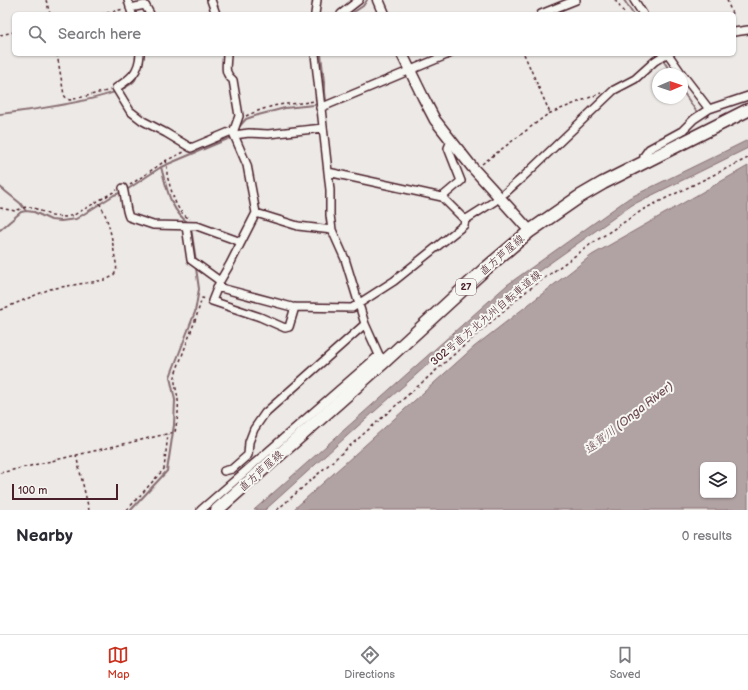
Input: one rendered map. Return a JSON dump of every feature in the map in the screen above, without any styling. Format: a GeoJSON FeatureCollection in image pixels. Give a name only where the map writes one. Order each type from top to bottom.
{"type":"FeatureCollection","features":[{"type":"Feature","properties":{"kind":"main road","name":"直方芦屋線"},"geometry":{"type":"LineString","coordinates":[[217,510],[382,358],[530,231],[579,197],[644,162],[748,110]]}},
{"type":"Feature","properties":{"kind":"street"},"geometry":{"type":"LineString","coordinates":[[128,0],[131,11],[145,5],[149,12]]}},
{"type":"Feature","properties":{"kind":"street"},"geometry":{"type":"LineString","coordinates":[[211,0],[215,12]]}},
{"type":"Feature","properties":{"kind":"street"},"geometry":{"type":"LineString","coordinates":[[315,12],[317,0]]}},
{"type":"Feature","properties":{"kind":"street"},"geometry":{"type":"LineString","coordinates":[[344,12],[359,0]]}},
{"type":"Feature","properties":{"kind":"street"},"geometry":{"type":"LineString","coordinates":[[378,0],[383,12]]}},
{"type":"Feature","properties":{"kind":"street"},"geometry":{"type":"LineString","coordinates":[[546,12],[576,0]]}},
{"type":"Feature","properties":{"kind":"street"},"geometry":{"type":"LineString","coordinates":[[634,0],[642,12]]}},
{"type":"Feature","properties":{"kind":"street"},"geometry":{"type":"LineString","coordinates":[[736,32],[748,30]]}},
{"type":"Feature","properties":{"kind":"street"},"geometry":{"type":"LineString","coordinates":[[140,56],[140,60],[130,79],[116,88],[130,111],[143,121],[191,148],[234,133],[268,134],[323,128]]}},
{"type":"Feature","properties":{"kind":"street"},"geometry":{"type":"LineString","coordinates":[[227,56],[226,72],[233,80],[239,116],[234,133],[247,165],[256,213],[218,284],[212,302],[260,317],[285,328],[289,327],[295,307]]}},
{"type":"Feature","properties":{"kind":"street"},"geometry":{"type":"LineString","coordinates":[[201,510],[250,467],[382,358],[365,324],[345,259],[332,230],[328,172],[315,56]]}},
{"type":"Feature","properties":{"kind":"street"},"geometry":{"type":"LineString","coordinates":[[403,56],[436,120],[451,141],[472,167],[530,231]]}},
{"type":"Feature","properties":{"kind":"street"},"geometry":{"type":"LineString","coordinates":[[320,104],[444,56]]}},
{"type":"Feature","properties":{"kind":"street"},"geometry":{"type":"LineString","coordinates":[[505,193],[614,90],[635,79],[655,61],[664,56]]}},
{"type":"Feature","properties":{"kind":"street"},"geometry":{"type":"LineString","coordinates":[[668,56],[678,68]]}},
{"type":"Feature","properties":{"kind":"street"},"geometry":{"type":"LineString","coordinates":[[688,82],[709,109]]}},
{"type":"Feature","properties":{"kind":"street"},"geometry":{"type":"LineString","coordinates":[[644,162],[644,156],[649,149],[682,131],[694,119],[709,109],[748,96]]}},
{"type":"Feature","properties":{"kind":"street"},"geometry":{"type":"LineString","coordinates":[[442,197],[461,181],[448,148],[451,141]]}},
{"type":"Feature","properties":{"kind":"street"},"geometry":{"type":"LineString","coordinates":[[328,172],[442,197],[465,220]]}},
{"type":"Feature","properties":{"kind":"street"},"geometry":{"type":"LineString","coordinates":[[123,188],[126,212],[129,217],[153,226],[190,226],[241,242]]}},
{"type":"Feature","properties":{"kind":"street"},"geometry":{"type":"LineString","coordinates":[[190,226],[191,260],[218,284],[295,307],[352,308],[394,282],[464,225],[465,220],[495,201]]}},
{"type":"Feature","properties":{"kind":"street"},"geometry":{"type":"LineString","coordinates":[[256,213],[298,226],[332,230]]}},
{"type":"Feature","properties":{"kind":"street"},"geometry":{"type":"LineString","coordinates":[[250,467],[248,455],[249,442],[254,429],[265,413],[365,324]]}},
{"type":"Feature","properties":{"kind":"street"},"geometry":{"type":"LineString","coordinates":[[224,471],[232,469],[248,455]]}},
{"type":"Feature","properties":{"kind":"path"},"geometry":{"type":"LineString","coordinates":[[46,0],[49,12]]}},
{"type":"Feature","properties":{"kind":"path"},"geometry":{"type":"LineString","coordinates":[[615,0],[624,12]]}},
{"type":"Feature","properties":{"kind":"path"},"geometry":{"type":"LineString","coordinates":[[727,0],[731,12]]}},
{"type":"Feature","properties":{"kind":"path"},"geometry":{"type":"LineString","coordinates":[[121,12],[131,11]]}},
{"type":"Feature","properties":{"kind":"path"},"geometry":{"type":"LineString","coordinates":[[0,36],[12,33]]}},
{"type":"Feature","properties":{"kind":"path"},"geometry":{"type":"LineString","coordinates":[[57,56],[66,100],[116,88]]}},
{"type":"Feature","properties":{"kind":"path"},"geometry":{"type":"LineString","coordinates":[[525,56],[550,113]]}},
{"type":"Feature","properties":{"kind":"path"},"geometry":{"type":"LineString","coordinates":[[482,164],[550,113],[607,91],[614,90]]}},
{"type":"Feature","properties":{"kind":"path"},"geometry":{"type":"LineString","coordinates":[[238,120],[263,109],[288,104],[320,104]]}},
{"type":"Feature","properties":{"kind":"path"},"geometry":{"type":"LineString","coordinates":[[0,208],[15,211],[26,207],[32,207],[52,216],[74,215],[123,188],[166,160],[191,148]]}},
{"type":"Feature","properties":{"kind":"path","name":"302号直方北九州自転車道線"},"geometry":{"type":"LineString","coordinates":[[277,510],[524,293],[591,244],[644,209],[748,158]]}},
{"type":"Feature","properties":{"kind":"path"},"geometry":{"type":"LineString","coordinates":[[166,160],[168,167],[167,174],[175,203],[186,216],[193,220],[190,226]]}},
{"type":"Feature","properties":{"kind":"path"},"geometry":{"type":"LineString","coordinates":[[0,310],[50,289],[104,280],[115,274],[116,268],[112,234],[98,201]]}},
{"type":"Feature","properties":{"kind":"path"},"geometry":{"type":"LineString","coordinates":[[0,473],[175,432],[178,415],[178,401],[174,380],[176,372],[202,298],[212,302]]}},
{"type":"Feature","properties":{"kind":"path"},"geometry":{"type":"LineString","coordinates":[[126,510],[164,469],[168,434]]}},
{"type":"Feature","properties":{"kind":"path"},"geometry":{"type":"LineString","coordinates":[[76,456],[89,510]]}},
{"type":"Feature","properties":{"kind":"water"},"geometry":{"type":"Polygon","coordinates":[[[748,140],[748,148],[632,205],[512,290],[265,510],[254,510],[507,285],[629,198],[748,140]]]}},
{"type":"Feature","properties":{"kind":"water","name":"遠賀川 (Onga River)"},"geometry":{"type":"Polygon","coordinates":[[[748,166],[748,510],[293,510],[474,347],[592,255],[748,166]]]}},
{"type":"Feature","properties":{"kind":"waterway"},"geometry":{"type":"LineString","coordinates":[[354,12],[363,6],[367,0]]}},
{"type":"Feature","properties":{"kind":"waterway"},"geometry":{"type":"LineString","coordinates":[[624,0],[632,12]]}},
{"type":"Feature","properties":{"kind":"waterway"},"geometry":{"type":"LineString","coordinates":[[238,128],[246,119],[258,115],[285,108],[314,105],[326,101],[321,56]]}},
{"type":"Feature","properties":{"kind":"waterway"},"geometry":{"type":"LineString","coordinates":[[660,56],[668,68]]}},
{"type":"Feature","properties":{"kind":"waterway"},"geometry":{"type":"LineString","coordinates":[[0,114],[72,103],[112,93],[126,87],[135,80],[137,74]]}},
{"type":"Feature","properties":{"kind":"waterway"},"geometry":{"type":"LineString","coordinates":[[688,99],[696,111]]}},
{"type":"Feature","properties":{"kind":"waterway"},"geometry":{"type":"LineString","coordinates":[[0,230],[21,212],[26,211],[34,212],[51,220],[61,221],[76,219],[114,195],[125,191],[161,167],[230,138],[232,135]]}},
{"type":"Feature","properties":{"kind":"waterway"},"geometry":{"type":"LineString","coordinates":[[161,167],[170,199],[178,213],[190,224]]}},
{"type":"Feature","properties":{"kind":"waterway"},"geometry":{"type":"LineString","coordinates":[[0,187],[20,203],[26,211]]}},
{"type":"Feature","properties":{"kind":"waterway"},"geometry":{"type":"LineString","coordinates":[[191,228],[196,261]]}},
{"type":"Feature","properties":{"kind":"waterway"},"geometry":{"type":"LineString","coordinates":[[131,510],[167,471],[174,425],[175,400],[170,377],[195,312],[199,289],[196,268]]}}]}
